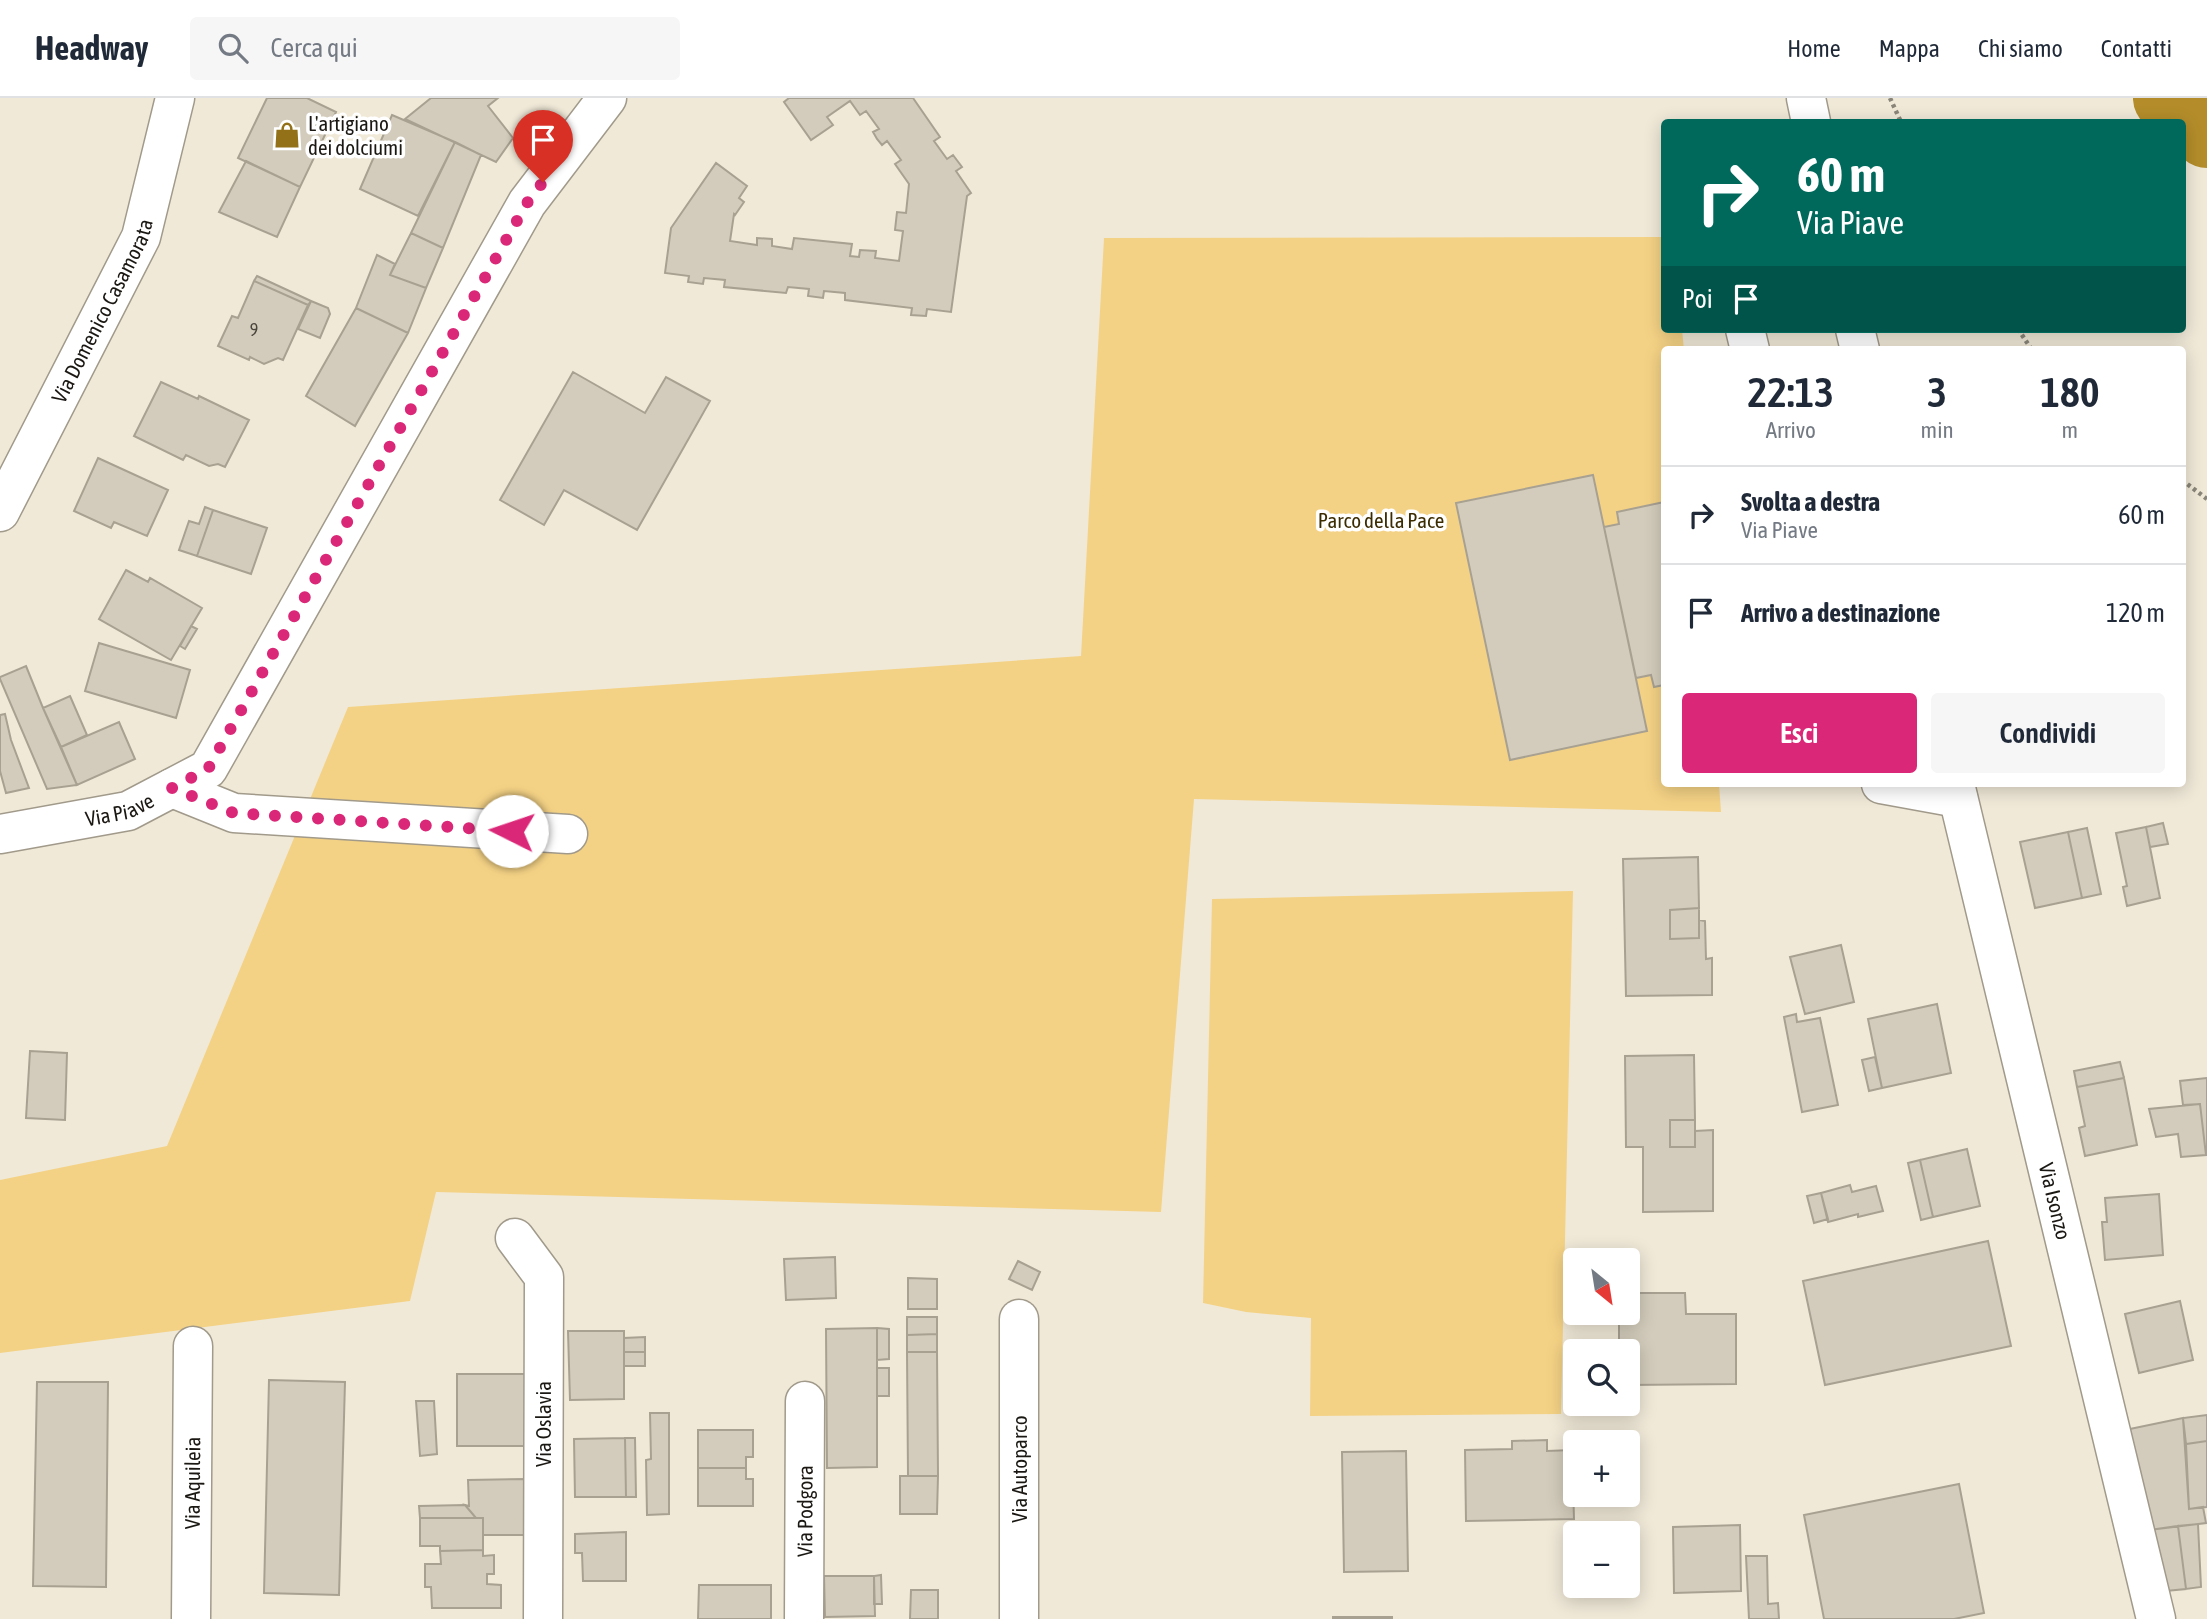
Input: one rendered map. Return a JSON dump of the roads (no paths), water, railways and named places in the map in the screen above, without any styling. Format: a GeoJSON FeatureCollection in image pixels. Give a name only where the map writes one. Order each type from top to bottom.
{"type":"FeatureCollection","features":[{"type":"Feature","properties":{"kind":"street","name":"Via Domenico Casamorata"},"geometry":{"type":"LineString","coordinates":[[0,512],[141,237],[175,98]]}},
{"type":"Feature","properties":{"kind":"street","name":"Via Piave"},"geometry":{"type":"LineString","coordinates":[[0,834],[128,811],[208,769],[527,203],[607,98]]}},
{"type":"Feature","properties":{"kind":"street"},"geometry":{"type":"LineString","coordinates":[[1806,98],[1810,119]]}},
{"type":"Feature","properties":{"kind":"street"},"geometry":{"type":"LineString","coordinates":[[1913,787],[1956,791]]}},
{"type":"Feature","properties":{"kind":"street"},"geometry":{"type":"LineString","coordinates":[[172,788],[234,813],[568,834]]}},
{"type":"Feature","properties":{"kind":"street","name":"Via Isonzo"},"geometry":{"type":"LineString","coordinates":[[1956,791],[2156,1619]]}},
{"type":"Feature","properties":{"kind":"street","name":"Via Oslavia"},"geometry":{"type":"LineString","coordinates":[[515,1238],[544,1277],[543,1619]]}},
{"type":"Feature","properties":{"kind":"street","name":"Via Autoparco"},"geometry":{"type":"LineString","coordinates":[[1019,1319],[1019,1619]]}},
{"type":"Feature","properties":{"kind":"street","name":"Via Aquileia"},"geometry":{"type":"LineString","coordinates":[[191,1619],[193,1346]]}},
{"type":"Feature","properties":{"kind":"street","name":"Via Podgora"},"geometry":{"type":"LineString","coordinates":[[804,1619],[805,1401]]}},
{"type":"Feature","properties":{"kind":"waterway"},"geometry":{"type":"LineString","coordinates":[[2168,98],[2207,133]]}},
{"type":"Feature","properties":{"kind":"place","name":"L'artigiano dei dolciumi"},"geometry":{"type":"Point","coordinates":[287,135]}},
{"type":"Feature","properties":{"kind":"park label","name":"Parco della Pace"},"geometry":{"type":"Point","coordinates":[1381,520]}}]}
